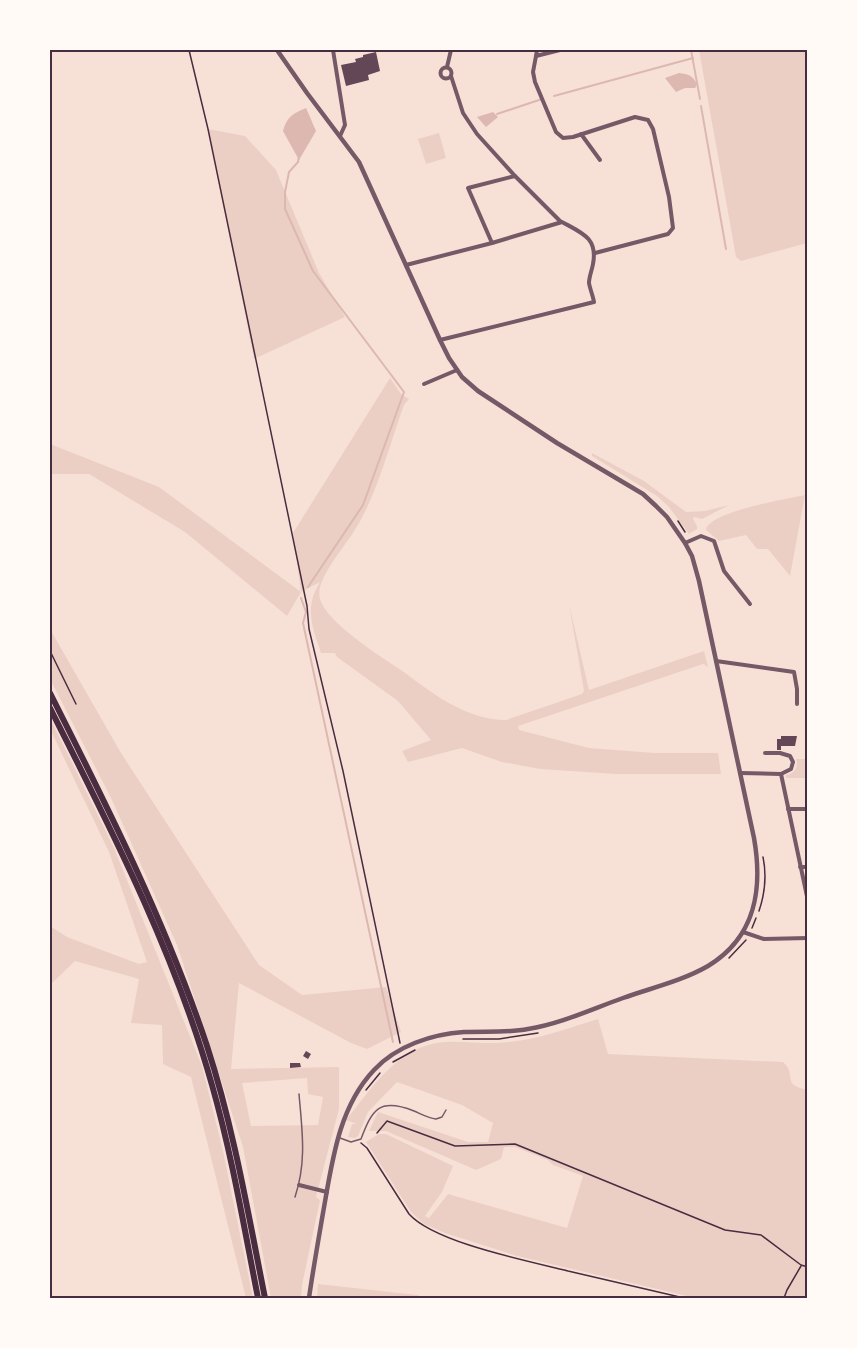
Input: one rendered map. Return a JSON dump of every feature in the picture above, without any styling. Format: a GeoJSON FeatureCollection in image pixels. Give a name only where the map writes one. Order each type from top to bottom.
{"type":"FeatureCollection","features":[{"type":"Feature","properties":{"kind":"highway"},"geometry":{"type":"LineString","coordinates":[[50,693],[120,835],[167,941],[207,1045],[265,1299]]}},
{"type":"Feature","properties":{"kind":"highway"},"geometry":{"type":"LineString","coordinates":[[50,708],[138,889],[170,965],[232,1149]]}},
{"type":"Feature","properties":{"kind":"highway"},"geometry":{"type":"LineString","coordinates":[[242,1191],[258,1299]]}},
{"type":"Feature","properties":{"kind":"street"},"geometry":{"type":"LineString","coordinates":[[277,50],[359,162],[373,188],[440,340],[457,370],[478,391],[506,411],[643,495],[667,517],[688,542],[717,661],[759,876],[754,905],[743,932],[721,956],[696,972],[531,1029],[443,1035],[402,1049],[386,1059],[366,1079],[350,1103],[338,1137],[309,1299]]}},
{"type":"Feature","properties":{"kind":"street"},"geometry":{"type":"LineString","coordinates":[[333,50],[345,124],[340,136]]}},
{"type":"Feature","properties":{"kind":"street"},"geometry":{"type":"LineString","coordinates":[[451,50],[447,67],[442,69],[441,74],[446,78],[451,76]]}},
{"type":"Feature","properties":{"kind":"street"},"geometry":{"type":"LineString","coordinates":[[537,50],[533,72],[556,132],[563,138],[635,117],[648,120],[653,129],[669,197],[673,228],[668,234],[595,253]]}},
{"type":"Feature","properties":{"kind":"street"},"geometry":{"type":"LineString","coordinates":[[536,56],[560,50]]}},
{"type":"Feature","properties":{"kind":"street"},"geometry":{"type":"LineString","coordinates":[[440,340],[594,302],[589,284],[595,253],[590,240],[562,222],[515,176],[477,134],[463,113],[451,76],[452,70],[447,67]]}},
{"type":"Feature","properties":{"kind":"street"},"geometry":{"type":"LineString","coordinates":[[581,134],[600,160]]}},
{"type":"Feature","properties":{"kind":"street"},"geometry":{"type":"LineString","coordinates":[[492,243],[468,188],[515,176]]}},
{"type":"Feature","properties":{"kind":"street"},"geometry":{"type":"LineString","coordinates":[[406,265],[562,222]]}},
{"type":"Feature","properties":{"kind":"street"},"geometry":{"type":"LineString","coordinates":[[424,384],[457,370]]}},
{"type":"Feature","properties":{"kind":"street"},"geometry":{"type":"LineString","coordinates":[[688,542],[701,536],[714,541],[724,571],[750,604]]}},
{"type":"Feature","properties":{"kind":"street"},"geometry":{"type":"LineString","coordinates":[[717,661],[794,672],[797,704]]}},
{"type":"Feature","properties":{"kind":"street"},"geometry":{"type":"LineString","coordinates":[[740,773],[781,774],[791,769],[793,762],[790,756],[765,753]]}},
{"type":"Feature","properties":{"kind":"street"},"geometry":{"type":"LineString","coordinates":[[781,774],[807,901]]}},
{"type":"Feature","properties":{"kind":"street"},"geometry":{"type":"LineString","coordinates":[[788,809],[807,809]]}},
{"type":"Feature","properties":{"kind":"street"},"geometry":{"type":"LineString","coordinates":[[800,867],[807,867]]}},
{"type":"Feature","properties":{"kind":"street"},"geometry":{"type":"LineString","coordinates":[[743,932],[764,939],[807,938]]}},
{"type":"Feature","properties":{"kind":"street"},"geometry":{"type":"LineString","coordinates":[[299,1185],[327,1192]]}},
{"type":"Feature","properties":{"kind":"lane"},"geometry":{"type":"LineString","coordinates":[[295,1197],[304,1160],[299,1094]]}},
{"type":"Feature","properties":{"kind":"lane"},"geometry":{"type":"LineString","coordinates":[[338,1137],[347,1141],[361,1139],[371,1114],[378,1108],[401,1107],[436,1119],[442,1117],[446,1110]]}},
{"type":"Feature","properties":{"kind":"path"},"geometry":{"type":"LineString","coordinates":[[189,50],[208,129],[307,606],[309,629],[343,771],[402,1049]]}},
{"type":"Feature","properties":{"kind":"path"},"geometry":{"type":"LineString","coordinates":[[676,519],[688,542]]}},
{"type":"Feature","properties":{"kind":"path"},"geometry":{"type":"LineString","coordinates":[[50,651],[76,704]]}},
{"type":"Feature","properties":{"kind":"path"},"geometry":{"type":"LineString","coordinates":[[391,1063],[403,1056]]}},
{"type":"Feature","properties":{"kind":"path"},"geometry":{"type":"LineString","coordinates":[[361,1097],[383,1069]]}},
{"type":"Feature","properties":{"kind":"path"},"geometry":{"type":"LineString","coordinates":[[377,1132],[387,1121],[455,1146],[515,1144],[725,1230],[760,1236],[807,1268]]}},
{"type":"Feature","properties":{"kind":"path"},"geometry":{"type":"LineString","coordinates":[[357,1141],[367,1148],[409,1214],[432,1232],[527,1261],[684,1299]]}},
{"type":"Feature","properties":{"kind":"path"},"geometry":{"type":"LineString","coordinates":[[784,1299],[801,1266]]}},
{"type":"Feature","properties":{"kind":"shaded area"},"geometry":{"type":"Polygon","coordinates":[[[699,50],[807,50],[807,243],[741,261],[736,257],[699,50]]]}},
{"type":"Feature","properties":{"kind":"shaded area"},"geometry":{"type":"Polygon","coordinates":[[[679,73],[692,78],[697,85],[695,88],[685,88],[676,92],[665,78],[679,73]]]}},
{"type":"Feature","properties":{"kind":"shaded area"},"geometry":{"type":"Polygon","coordinates":[[[306,108],[316,131],[299,160],[283,131],[291,116],[306,108]]]}},
{"type":"Feature","properties":{"kind":"shaded area"},"geometry":{"type":"Polygon","coordinates":[[[493,112],[498,117],[486,127],[477,117],[493,112]]]}},
{"type":"Feature","properties":{"kind":"shaded area"},"geometry":{"type":"Polygon","coordinates":[[[208,129],[245,136],[276,170],[319,273],[345,317],[254,359],[208,129]]]}},
{"type":"Feature","properties":{"kind":"shaded area"},"geometry":{"type":"Polygon","coordinates":[[[439,133],[446,158],[426,164],[418,139],[439,133]]]}},
{"type":"Feature","properties":{"kind":"shaded area"},"geometry":{"type":"Polygon","coordinates":[[[390,378],[401,394],[409,399],[404,405],[377,485],[364,515],[322,582],[319,591],[320,599],[333,618],[368,648],[437,696],[463,710],[491,719],[506,720],[582,694],[584,691],[569,604],[589,690],[704,651],[708,667],[703,664],[518,726],[519,730],[589,748],[655,753],[718,753],[721,774],[616,774],[540,769],[502,762],[462,748],[408,762],[402,751],[431,740],[398,701],[337,657],[335,653],[321,653],[311,617],[312,600],[320,582],[301,592],[293,533],[390,378]]]}},
{"type":"Feature","properties":{"kind":"shaded area"},"geometry":{"type":"Polygon","coordinates":[[[50,444],[159,487],[301,592],[287,616],[185,532],[89,474],[50,474],[50,444]]]}},
{"type":"Feature","properties":{"kind":"shaded area"},"geometry":{"type":"Polygon","coordinates":[[[592,453],[644,481],[686,512],[705,511],[729,505],[702,519],[694,517],[697,529],[689,534],[669,507],[657,496],[592,456],[592,453]]]}},
{"type":"Feature","properties":{"kind":"shaded area"},"geometry":{"type":"Polygon","coordinates":[[[805,495],[790,576],[768,549],[757,549],[746,535],[719,541],[706,530],[710,523],[733,512],[805,495]]]}},
{"type":"Feature","properties":{"kind":"shaded area"},"geometry":{"type":"Polygon","coordinates":[[[50,629],[121,753],[259,965],[302,995],[386,987],[401,1032],[367,1049],[351,1043],[239,983],[231,1069],[339,1067],[339,1109],[316,1197],[320,1200],[301,1298],[271,1298],[243,1147],[177,945],[111,798],[50,679],[50,629]],[[307,1078],[242,1083],[251,1126],[318,1125],[323,1097],[308,1094],[307,1078]]]}},
{"type":"Feature","properties":{"kind":"shaded area"},"geometry":{"type":"Polygon","coordinates":[[[50,718],[114,848],[202,1066],[223,1151],[253,1298],[246,1298],[191,1077],[163,1064],[162,1025],[131,1023],[139,979],[75,961],[50,985],[50,926],[67,937],[139,964],[147,962],[109,852],[50,729],[50,718]]]}},
{"type":"Feature","properties":{"kind":"shaded area"},"geometry":{"type":"Polygon","coordinates":[[[796,759],[807,759],[807,778],[786,778],[786,775],[795,770],[796,759]]]}},
{"type":"Feature","properties":{"kind":"shaded area"},"geometry":{"type":"Polygon","coordinates":[[[598,1019],[608,1054],[783,1062],[789,1071],[791,1082],[807,1090],[807,1298],[695,1298],[517,1256],[424,1224],[411,1212],[366,1142],[379,1134],[386,1134],[453,1166],[442,1192],[425,1216],[429,1218],[448,1194],[567,1228],[583,1176],[515,1147],[504,1147],[501,1159],[476,1170],[386,1131],[369,1131],[378,1112],[468,1142],[488,1142],[493,1123],[462,1105],[397,1082],[368,1112],[358,1136],[348,1137],[352,1124],[357,1124],[346,1120],[371,1089],[389,1069],[422,1047],[443,1042],[520,1041],[598,1019]]]}},
{"type":"Feature","properties":{"kind":"shaded area"},"geometry":{"type":"Polygon","coordinates":[[[318,1284],[417,1295],[425,1298],[317,1298],[318,1284]]]}},
{"type":"Feature","properties":{"kind":"building"},"geometry":{"type":"Polygon","coordinates":[[[376,52],[380,71],[368,75],[369,80],[346,86],[341,65],[356,62],[355,59],[363,55],[376,52]]]}},
{"type":"Feature","properties":{"kind":"building"},"geometry":{"type":"Polygon","coordinates":[[[781,736],[797,736],[795,746],[781,746],[781,750],[777,750],[777,739],[781,739],[781,736]]]}},
{"type":"Feature","properties":{"kind":"building"},"geometry":{"type":"Polygon","coordinates":[[[306,1051],[311,1054],[308,1059],[303,1056],[306,1051]]]}},
{"type":"Feature","properties":{"kind":"building"},"geometry":{"type":"Polygon","coordinates":[[[290,1063],[300,1063],[301,1067],[290,1068],[290,1063]]]}},
{"type":"Feature","properties":{"kind":"waterway"},"geometry":{"type":"LineString","coordinates":[[691,50],[700,99]]}},
{"type":"Feature","properties":{"kind":"waterway"},"geometry":{"type":"LineString","coordinates":[[554,96],[693,58]]}},
{"type":"Feature","properties":{"kind":"waterway"},"geometry":{"type":"LineString","coordinates":[[497,114],[542,99]]}},
{"type":"Feature","properties":{"kind":"waterway"},"geometry":{"type":"LineString","coordinates":[[701,106],[726,249]]}},
{"type":"Feature","properties":{"kind":"waterway"},"geometry":{"type":"LineString","coordinates":[[299,156],[298,162],[289,172],[285,192],[285,209],[313,271],[404,392],[363,505],[308,587]]}},
{"type":"Feature","properties":{"kind":"waterway"},"geometry":{"type":"LineString","coordinates":[[301,598],[306,612],[303,623],[393,1042]]}}]}
